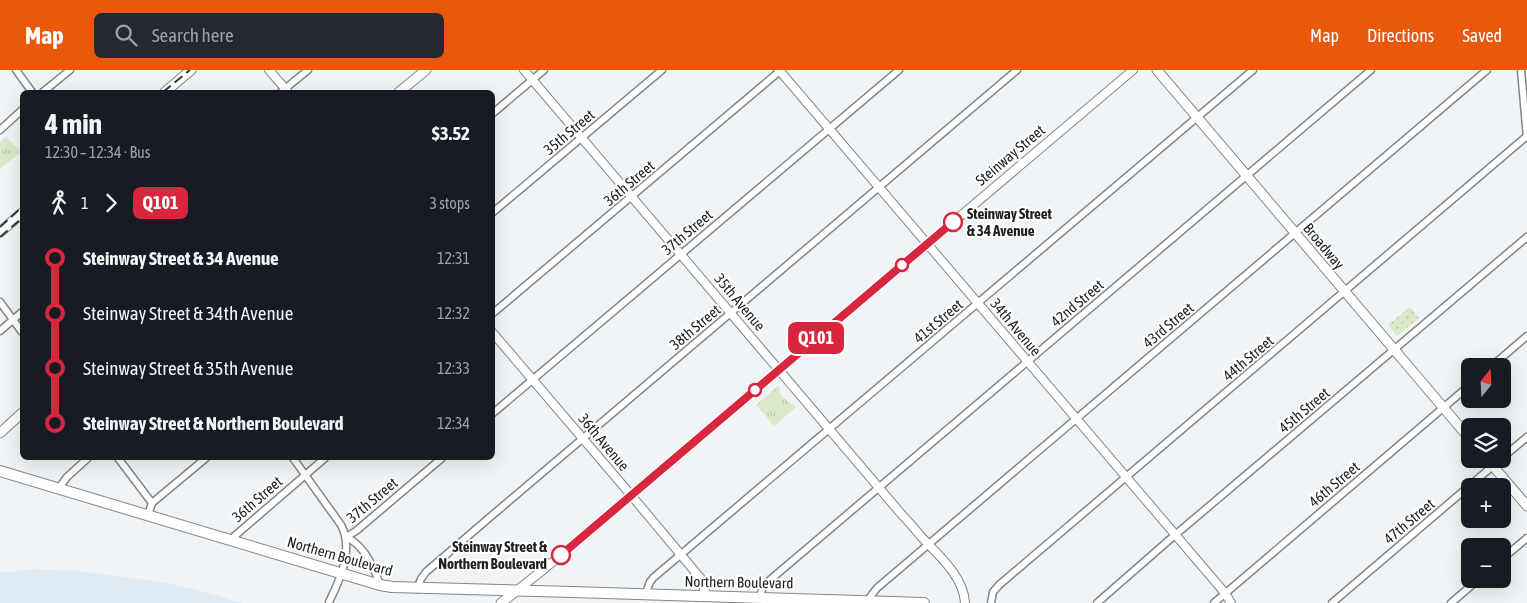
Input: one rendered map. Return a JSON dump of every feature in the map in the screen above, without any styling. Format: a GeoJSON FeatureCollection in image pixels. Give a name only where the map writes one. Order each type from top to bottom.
{"type":"FeatureCollection","features":[{"type":"Feature","properties":{"kind":"main road"},"geometry":{"type":"LineString","coordinates":[[167,90],[191,70]]}},
{"type":"Feature","properties":{"kind":"main road"},"geometry":{"type":"LineString","coordinates":[[401,90],[426,70]]}},
{"type":"Feature","properties":{"kind":"main road","name":"Broadway"},"geometry":{"type":"LineString","coordinates":[[1158,70],[1461,429]]}},
{"type":"Feature","properties":{"kind":"main road"},"geometry":{"type":"LineString","coordinates":[[0,232],[20,215]]}},
{"type":"Feature","properties":{"kind":"main road"},"geometry":{"type":"LineString","coordinates":[[0,432],[20,415]]}},
{"type":"Feature","properties":{"kind":"main road"},"geometry":{"type":"LineString","coordinates":[[1495,468],[1527,506]]}},
{"type":"Feature","properties":{"kind":"main road","name":"Northern Boulevard"},"geometry":{"type":"LineString","coordinates":[[0,471],[392,587],[924,603]]}},
{"type":"Feature","properties":{"kind":"main road"},"geometry":{"type":"LineString","coordinates":[[502,603],[516,591]]}},
{"type":"Feature","properties":{"kind":"street"},"geometry":{"type":"LineString","coordinates":[[16,70],[31,90]]}},
{"type":"Feature","properties":{"kind":"street"},"geometry":{"type":"LineString","coordinates":[[45,90],[70,70]]}},
{"type":"Feature","properties":{"kind":"street"},"geometry":{"type":"LineString","coordinates":[[269,70],[284,90]]}},
{"type":"Feature","properties":{"kind":"street"},"geometry":{"type":"LineString","coordinates":[[286,90],[308,70]]}},
{"type":"Feature","properties":{"kind":"street","name":"35th Avenue"},"geometry":{"type":"LineString","coordinates":[[524,70],[928,545],[945,562],[964,591],[965,603]]}},
{"type":"Feature","properties":{"kind":"street"},"geometry":{"type":"LineString","coordinates":[[495,112],[544,70]]}},
{"type":"Feature","properties":{"kind":"street","name":"35th Street"},"geometry":{"type":"LineString","coordinates":[[495,210],[662,70]]}},
{"type":"Feature","properties":{"kind":"street","name":"34th Avenue"},"geometry":{"type":"LineString","coordinates":[[780,70],[1225,593],[1231,603]]}},
{"type":"Feature","properties":{"kind":"street","name":"36th Street"},"geometry":{"type":"LineString","coordinates":[[495,311],[780,70]]}},
{"type":"Feature","properties":{"kind":"street","name":"37th Street"},"geometry":{"type":"LineString","coordinates":[[495,412],[899,70]]}},
{"type":"Feature","properties":{"kind":"street","name":"38th Street"},"geometry":{"type":"LineString","coordinates":[[417,589],[426,572],[1017,70]]}},
{"type":"Feature","properties":{"kind":"street","name":"Steinway Street"},"geometry":{"type":"LineString","coordinates":[[516,591],[1133,70]]}},
{"type":"Feature","properties":{"kind":"street","name":"41st Street"},"geometry":{"type":"LineString","coordinates":[[645,595],[653,578],[1253,70]]}},
{"type":"Feature","properties":{"kind":"street","name":"42nd Street"},"geometry":{"type":"LineString","coordinates":[[759,598],[764,585],[1371,70]]}},
{"type":"Feature","properties":{"kind":"street","name":"43rd Street"},"geometry":{"type":"LineString","coordinates":[[867,601],[876,588],[1077,420],[1488,70]]}},
{"type":"Feature","properties":{"kind":"street"},"geometry":{"type":"LineString","coordinates":[[1521,70],[1527,137]]}},
{"type":"Feature","properties":{"kind":"street"},"geometry":{"type":"LineString","coordinates":[[0,130],[20,112]]}},
{"type":"Feature","properties":{"kind":"street","name":"44th Street"},"geometry":{"type":"LineString","coordinates":[[991,603],[993,592],[999,586],[1527,137]]}},
{"type":"Feature","properties":{"kind":"street","name":"45th Street"},"geometry":{"type":"LineString","coordinates":[[1097,603],[1527,238]]}},
{"type":"Feature","properties":{"kind":"street"},"geometry":{"type":"LineString","coordinates":[[0,302],[20,329]]}},
{"type":"Feature","properties":{"kind":"street"},"geometry":{"type":"LineString","coordinates":[[0,331],[20,314]]}},
{"type":"Feature","properties":{"kind":"street","name":"36th Avenue"},"geometry":{"type":"LineString","coordinates":[[495,336],[702,580],[706,597]]}},
{"type":"Feature","properties":{"kind":"street"},"geometry":{"type":"LineString","coordinates":[[1501,358],[1527,336]]}},
{"type":"Feature","properties":{"kind":"street","name":"46th Street"},"geometry":{"type":"LineString","coordinates":[[1214,603],[1461,393]]}},
{"type":"Feature","properties":{"kind":"street","name":"47th Street"},"geometry":{"type":"LineString","coordinates":[[1511,450],[1527,437]]}},
{"type":"Feature","properties":{"kind":"street"},"geometry":{"type":"LineString","coordinates":[[59,488],[67,477],[86,460]]}},
{"type":"Feature","properties":{"kind":"street"},"geometry":{"type":"LineString","coordinates":[[120,460],[152,503]]}},
{"type":"Feature","properties":{"kind":"street"},"geometry":{"type":"LineString","coordinates":[[148,515],[152,503],[204,460]]}},
{"type":"Feature","properties":{"kind":"street"},"geometry":{"type":"LineString","coordinates":[[294,460],[341,525],[346,537],[358,544],[375,570],[380,585]]}},
{"type":"Feature","properties":{"kind":"street","name":"36th Street"},"geometry":{"type":"LineString","coordinates":[[230,540],[322,460]]}},
{"type":"Feature","properties":{"kind":"street","name":"37th Street"},"geometry":{"type":"LineString","coordinates":[[330,602],[341,573],[346,552],[346,537],[356,531],[440,460]]}},
{"type":"Feature","properties":{"kind":"street","name":"47th Street"},"geometry":{"type":"LineString","coordinates":[[1332,603],[1483,468]]}},
{"type":"Feature","properties":{"kind":"street"},"geometry":{"type":"LineString","coordinates":[[1511,551],[1527,538]]}},
{"type":"Feature","properties":{"kind":"street"},"geometry":{"type":"LineString","coordinates":[[1450,603],[1468,588]]}},
{"type":"Feature","properties":{"kind":"shaded area"},"geometry":{"type":"Polygon","coordinates":[[[32,569],[80,571],[161,582],[242,603],[0,603],[0,573],[32,569]]]}},
{"type":"Feature","properties":{"kind":"green space"},"geometry":{"type":"Polygon","coordinates":[[[6,137],[20,153],[0,169],[0,142],[6,137]]]}},
{"type":"Feature","properties":{"kind":"green space"},"geometry":{"type":"Polygon","coordinates":[[[1410,307],[1419,318],[1397,336],[1388,325],[1410,307]]]}},
{"type":"Feature","properties":{"kind":"green space"},"geometry":{"type":"Polygon","coordinates":[[[778,386],[779,392],[790,404],[792,403],[796,407],[774,426],[756,405],[778,386]]]}},
{"type":"Feature","properties":{"kind":"railway"},"geometry":{"type":"LineString","coordinates":[[165,90],[190,70]]}},
{"type":"Feature","properties":{"kind":"railway"},"geometry":{"type":"LineString","coordinates":[[0,227],[20,209]]}},
{"type":"Feature","properties":{"kind":"railway"},"geometry":{"type":"LineString","coordinates":[[0,237],[20,220]]}},
{"type":"Feature","properties":{"kind":"bus line","name":"Q101"},"geometry":{"type":"LineString","coordinates":[[561,555],[953,222]]}},
{"type":"Feature","properties":{"kind":"place","name":"Steinway Street & 34 Avenue"},"geometry":{"type":"Point","coordinates":[953,222]}},
{"type":"Feature","properties":{"kind":"place","name":"Steinway Street & Northern Boulevard"},"geometry":{"type":"Point","coordinates":[561,555]}}]}
